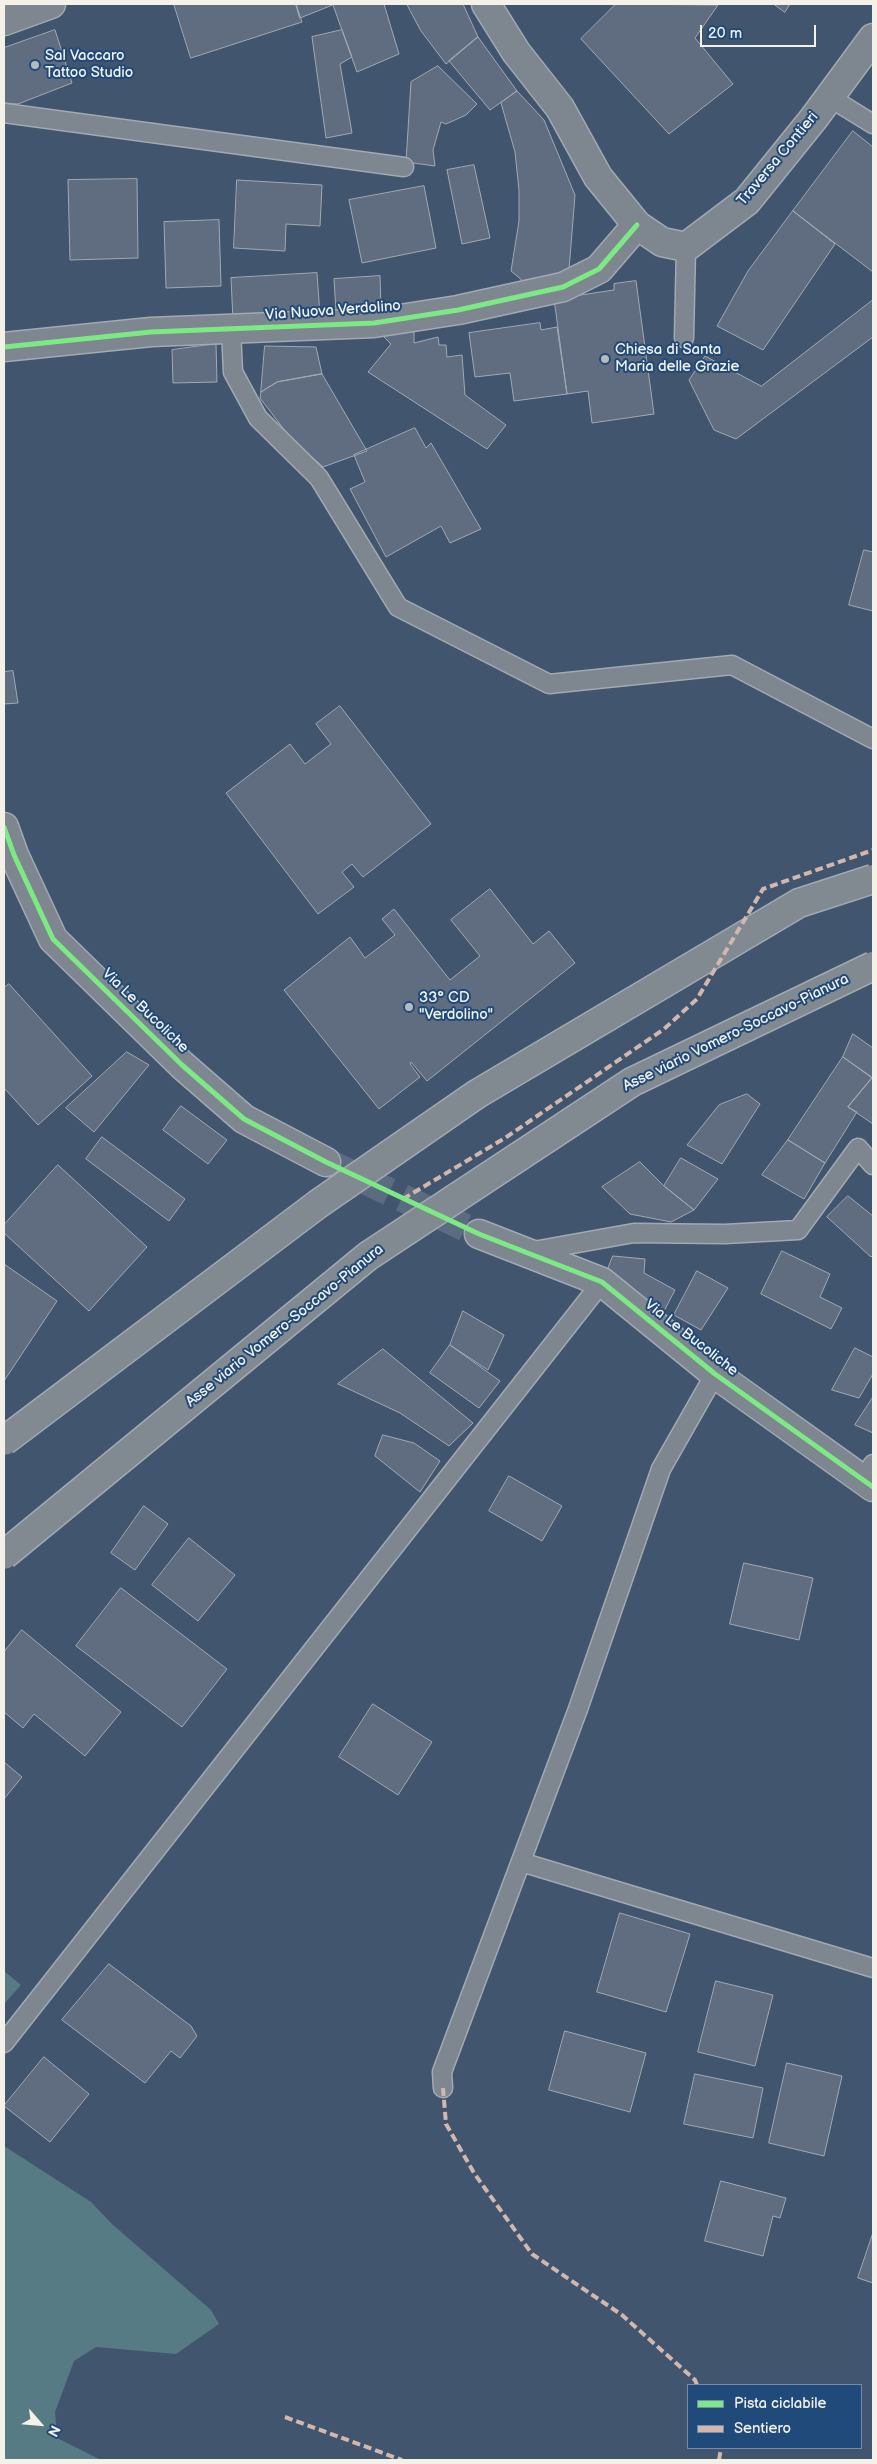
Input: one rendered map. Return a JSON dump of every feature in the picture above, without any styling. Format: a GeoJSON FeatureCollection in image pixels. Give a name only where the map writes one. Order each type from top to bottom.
{"type":"FeatureCollection","features":[{"type":"Feature","properties":{"kind":"highway"},"geometry":{"type":"LineString","coordinates":[[4,1441],[318,1204],[477,1094],[799,904],[873,879]]}},
{"type":"Feature","properties":{"kind":"highway","name":"Asse viario Vomero-Soccavo-Pianura"},"geometry":{"type":"LineString","coordinates":[[4,1555],[368,1256],[632,1082],[873,966]]}},
{"type":"Feature","properties":{"kind":"street"},"geometry":{"type":"LineString","coordinates":[[4,21],[51,4]]}},
{"type":"Feature","properties":{"kind":"street"},"geometry":{"type":"LineString","coordinates":[[486,4],[516,52],[560,108],[598,176],[637,225],[662,242],[686,247]]}},
{"type":"Feature","properties":{"kind":"street","name":"Traversa Contieri"},"geometry":{"type":"LineString","coordinates":[[686,247],[747,201],[873,38]]}},
{"type":"Feature","properties":{"kind":"street","name":"Via Nuova Verdolino"},"geometry":{"type":"LineString","coordinates":[[4,347],[150,332],[374,323],[458,310],[563,287],[599,269],[637,225]]}},
{"type":"Feature","properties":{"kind":"street","name":"Via Le Bucoliche"},"geometry":{"type":"LineString","coordinates":[[4,827],[14,855],[53,939],[182,1065],[244,1119],[326,1162]]}},
{"type":"Feature","properties":{"kind":"street","name":"Via Le Bucoliche"},"geometry":{"type":"LineString","coordinates":[[480,1234],[602,1282],[715,1374],[870,1477]]}},
{"type":"Feature","properties":{"kind":"lane"},"geometry":{"type":"LineString","coordinates":[[829,97],[873,124]]}},
{"type":"Feature","properties":{"kind":"lane"},"geometry":{"type":"LineString","coordinates":[[4,113],[404,167]]}},
{"type":"Feature","properties":{"kind":"lane"},"geometry":{"type":"LineString","coordinates":[[684,338],[686,247]]}},
{"type":"Feature","properties":{"kind":"lane"},"geometry":{"type":"LineString","coordinates":[[231,330],[233,372],[258,418],[319,478],[398,607],[549,684],[732,665],[873,739]]}},
{"type":"Feature","properties":{"kind":"lane"},"geometry":{"type":"LineString","coordinates":[[525,1252],[634,1233],[725,1234],[798,1230],[858,1148],[873,1165]]}},
{"type":"Feature","properties":{"kind":"lane"},"geometry":{"type":"LineString","coordinates":[[4,2043],[602,1282]]}},
{"type":"Feature","properties":{"kind":"lane"},"geometry":{"type":"LineString","coordinates":[[444,2088],[442,2072],[578,1709],[661,1469],[715,1374]]}},
{"type":"Feature","properties":{"kind":"lane"},"geometry":{"type":"LineString","coordinates":[[521,1862],[873,1968]]}},
{"type":"Feature","properties":{"kind":"green space"},"geometry":{"type":"Polygon","coordinates":[[[4,1971],[21,1985],[4,2004],[4,1971]]]}},
{"type":"Feature","properties":{"kind":"green space"},"geometry":{"type":"Polygon","coordinates":[[[4,2146],[91,2202],[112,2224],[211,2310],[219,2324],[176,2354],[96,2347],[74,2361],[55,2412],[57,2438],[101,2460],[4,2460],[4,2146]]]}},
{"type":"Feature","properties":{"kind":"building"},"geometry":{"type":"Polygon","coordinates":[[[174,4],[296,4],[302,22],[191,58],[174,4]]]}},
{"type":"Feature","properties":{"kind":"building"},"geometry":{"type":"Polygon","coordinates":[[[296,4],[335,4],[300,18],[296,4]]]}},
{"type":"Feature","properties":{"kind":"building"},"geometry":{"type":"Polygon","coordinates":[[[384,4],[399,54],[357,72],[333,5],[384,4]]]}},
{"type":"Feature","properties":{"kind":"building"},"geometry":{"type":"Polygon","coordinates":[[[407,4],[463,4],[478,37],[446,64],[421,31],[407,4]]]}},
{"type":"Feature","properties":{"kind":"building"},"geometry":{"type":"Polygon","coordinates":[[[616,4],[718,5],[695,38],[733,84],[669,134],[581,39],[616,4]]]}},
{"type":"Feature","properties":{"kind":"building"},"geometry":{"type":"Polygon","coordinates":[[[774,4],[790,4],[785,12],[774,4]]]}},
{"type":"Feature","properties":{"kind":"building","name":"Sal Vaccaro Tattoo Studio"},"geometry":{"type":"Polygon","coordinates":[[[55,30],[72,83],[18,104],[4,103],[4,48],[55,30]]]}},
{"type":"Feature","properties":{"kind":"building"},"geometry":{"type":"Polygon","coordinates":[[[342,30],[352,57],[340,64],[352,133],[326,138],[312,37],[342,30]]]}},
{"type":"Feature","properties":{"kind":"building"},"geometry":{"type":"Polygon","coordinates":[[[478,37],[517,91],[490,110],[449,61],[478,37]]]}},
{"type":"Feature","properties":{"kind":"building"},"geometry":{"type":"Polygon","coordinates":[[[438,66],[477,104],[466,115],[446,124],[441,122],[433,150],[435,166],[406,162],[411,82],[438,66]]]}},
{"type":"Feature","properties":{"kind":"building"},"geometry":{"type":"Polygon","coordinates":[[[517,91],[544,120],[575,195],[569,270],[529,286],[511,271],[519,221],[519,190],[515,152],[501,103],[517,91]]]}},
{"type":"Feature","properties":{"kind":"building"},"geometry":{"type":"Polygon","coordinates":[[[853,131],[873,147],[873,272],[793,211],[853,131]]]}},
{"type":"Feature","properties":{"kind":"building"},"geometry":{"type":"Polygon","coordinates":[[[474,165],[490,238],[462,244],[447,170],[474,165]]]}},
{"type":"Feature","properties":{"kind":"building"},"geometry":{"type":"Polygon","coordinates":[[[137,179],[138,258],[70,260],[68,180],[137,179]]]}},
{"type":"Feature","properties":{"kind":"building"},"geometry":{"type":"Polygon","coordinates":[[[237,180],[322,185],[320,226],[286,224],[285,251],[234,248],[237,180]]]}},
{"type":"Feature","properties":{"kind":"building"},"geometry":{"type":"Polygon","coordinates":[[[424,186],[436,248],[362,263],[349,200],[424,186]]]}},
{"type":"Feature","properties":{"kind":"building"},"geometry":{"type":"Polygon","coordinates":[[[793,211],[835,244],[763,350],[717,326],[748,271],[793,211]]]}},
{"type":"Feature","properties":{"kind":"building"},"geometry":{"type":"Polygon","coordinates":[[[219,220],[221,286],[166,288],[164,222],[219,220]]]}},
{"type":"Feature","properties":{"kind":"building"},"geometry":{"type":"Polygon","coordinates":[[[317,273],[320,315],[233,320],[231,278],[317,273]]]}},
{"type":"Feature","properties":{"kind":"building"},"geometry":{"type":"Polygon","coordinates":[[[380,276],[381,309],[336,312],[334,279],[380,276]]]}},
{"type":"Feature","properties":{"kind":"building","name":"Chiesa di Santa Maria delle Grazie"},"geometry":{"type":"Polygon","coordinates":[[[636,281],[654,414],[592,423],[588,391],[567,394],[554,299],[614,290],[614,284],[636,281]]]}},
{"type":"Feature","properties":{"kind":"building"},"geometry":{"type":"Polygon","coordinates":[[[873,300],[873,337],[736,439],[714,430],[689,380],[705,356],[761,386],[873,300]]]}},
{"type":"Feature","properties":{"kind":"building"},"geometry":{"type":"Polygon","coordinates":[[[540,323],[541,330],[557,327],[567,394],[514,401],[510,373],[475,377],[469,333],[540,323]]]}},
{"type":"Feature","properties":{"kind":"building"},"geometry":{"type":"Polygon","coordinates":[[[414,332],[414,343],[438,337],[439,345],[446,345],[447,357],[462,355],[465,395],[506,425],[487,449],[368,372],[391,344],[383,336],[414,332]]]}},
{"type":"Feature","properties":{"kind":"building"},"geometry":{"type":"Polygon","coordinates":[[[216,344],[217,382],[173,383],[172,350],[216,344]]]}},
{"type":"Feature","properties":{"kind":"building"},"geometry":{"type":"Polygon","coordinates":[[[265,346],[316,347],[322,374],[277,382],[261,392],[265,346]]]}},
{"type":"Feature","properties":{"kind":"building"},"geometry":{"type":"Polygon","coordinates":[[[322,374],[367,451],[323,467],[289,436],[260,398],[261,392],[277,382],[322,374]]]}},
{"type":"Feature","properties":{"kind":"building"},"geometry":{"type":"Polygon","coordinates":[[[415,428],[426,448],[431,443],[481,529],[450,543],[441,526],[386,557],[350,489],[365,482],[354,455],[415,428]]]}},
{"type":"Feature","properties":{"kind":"building"},"geometry":{"type":"Polygon","coordinates":[[[864,550],[873,552],[873,611],[849,605],[864,550]]]}},
{"type":"Feature","properties":{"kind":"building"},"geometry":{"type":"Polygon","coordinates":[[[13,671],[18,703],[4,704],[4,672],[13,671]]]}},
{"type":"Feature","properties":{"kind":"building"},"geometry":{"type":"Polygon","coordinates":[[[340,706],[431,824],[363,877],[352,864],[342,872],[354,887],[318,914],[226,793],[290,744],[305,764],[331,744],[316,724],[340,706]]]}},
{"type":"Feature","properties":{"kind":"building","name":"33° CD \"Verdolino\""},"geometry":{"type":"Polygon","coordinates":[[[490,889],[533,944],[549,931],[575,963],[427,1081],[411,1062],[410,1064],[420,1077],[379,1109],[284,990],[350,937],[365,958],[395,935],[382,919],[394,909],[450,980],[480,956],[451,920],[490,889]]]}},
{"type":"Feature","properties":{"kind":"building"},"geometry":{"type":"Polygon","coordinates":[[[9,984],[92,1076],[38,1125],[4,1088],[4,988],[9,984]]]}},
{"type":"Feature","properties":{"kind":"building"},"geometry":{"type":"Polygon","coordinates":[[[853,1034],[873,1048],[873,1078],[843,1057],[853,1034]]]}},
{"type":"Feature","properties":{"kind":"building"},"geometry":{"type":"Polygon","coordinates":[[[127,1052],[149,1065],[94,1132],[66,1108],[127,1052]]]}},
{"type":"Feature","properties":{"kind":"building"},"geometry":{"type":"Polygon","coordinates":[[[843,1057],[872,1078],[848,1107],[857,1112],[825,1163],[788,1140],[843,1057]]]}},
{"type":"Feature","properties":{"kind":"building"},"geometry":{"type":"Polygon","coordinates":[[[873,1079],[873,1124],[848,1107],[873,1079]]]}},
{"type":"Feature","properties":{"kind":"building"},"geometry":{"type":"Polygon","coordinates":[[[747,1094],[760,1104],[722,1164],[687,1145],[719,1105],[747,1094]]]}},
{"type":"Feature","properties":{"kind":"building"},"geometry":{"type":"Polygon","coordinates":[[[181,1106],[227,1140],[208,1164],[163,1130],[181,1106]]]}},
{"type":"Feature","properties":{"kind":"building"},"geometry":{"type":"Polygon","coordinates":[[[102,1137],[185,1199],[169,1221],[86,1159],[102,1137]]]}},
{"type":"Feature","properties":{"kind":"building"},"geometry":{"type":"Polygon","coordinates":[[[788,1140],[825,1163],[804,1199],[762,1175],[788,1140]]]}},
{"type":"Feature","properties":{"kind":"building"},"geometry":{"type":"Polygon","coordinates":[[[681,1158],[718,1179],[694,1210],[664,1186],[681,1158]]]}},
{"type":"Feature","properties":{"kind":"building"},"geometry":{"type":"Polygon","coordinates":[[[640,1162],[664,1186],[694,1210],[671,1222],[630,1214],[602,1187],[640,1162]]]}},
{"type":"Feature","properties":{"kind":"building"},"geometry":{"type":"Polygon","coordinates":[[[58,1165],[147,1247],[89,1311],[4,1233],[4,1225],[58,1165]]]}},
{"type":"Feature","properties":{"kind":"building"},"geometry":{"type":"Polygon","coordinates":[[[848,1196],[873,1216],[873,1255],[871,1257],[827,1217],[848,1196]]]}},
{"type":"Feature","properties":{"kind":"building"},"geometry":{"type":"Polygon","coordinates":[[[782,1251],[830,1274],[820,1297],[842,1308],[831,1329],[761,1294],[782,1251]]]}},
{"type":"Feature","properties":{"kind":"building"},"geometry":{"type":"Polygon","coordinates":[[[613,1256],[645,1259],[644,1273],[675,1290],[663,1313],[608,1269],[613,1256]]]}},
{"type":"Feature","properties":{"kind":"building"},"geometry":{"type":"Polygon","coordinates":[[[4,1264],[57,1301],[4,1381],[4,1264]]]}},
{"type":"Feature","properties":{"kind":"building"},"geometry":{"type":"Polygon","coordinates":[[[697,1271],[728,1288],[701,1330],[674,1315],[697,1271]]]}},
{"type":"Feature","properties":{"kind":"building"},"geometry":{"type":"Polygon","coordinates":[[[463,1311],[504,1335],[488,1370],[450,1345],[463,1311]]]}},
{"type":"Feature","properties":{"kind":"building"},"geometry":{"type":"Polygon","coordinates":[[[450,1345],[500,1381],[479,1408],[430,1373],[450,1345]]]}},
{"type":"Feature","properties":{"kind":"building"},"geometry":{"type":"Polygon","coordinates":[[[855,1348],[873,1357],[873,1374],[859,1398],[832,1390],[855,1348]]]}},
{"type":"Feature","properties":{"kind":"building"},"geometry":{"type":"Polygon","coordinates":[[[383,1349],[473,1423],[449,1446],[400,1413],[338,1384],[383,1349]]]}},
{"type":"Feature","properties":{"kind":"building"},"geometry":{"type":"Polygon","coordinates":[[[873,1397],[873,1433],[855,1425],[873,1397]]]}},
{"type":"Feature","properties":{"kind":"building"},"geometry":{"type":"Polygon","coordinates":[[[383,1435],[414,1443],[440,1461],[420,1492],[375,1456],[383,1435]]]}},
{"type":"Feature","properties":{"kind":"building"},"geometry":{"type":"Polygon","coordinates":[[[509,1476],[562,1506],[542,1541],[489,1511],[509,1476]]]}},
{"type":"Feature","properties":{"kind":"building"},"geometry":{"type":"Polygon","coordinates":[[[144,1506],[168,1524],[135,1570],[111,1553],[144,1506]]]}},
{"type":"Feature","properties":{"kind":"building"},"geometry":{"type":"Polygon","coordinates":[[[189,1538],[235,1575],[198,1621],[152,1585],[189,1538]]]}},
{"type":"Feature","properties":{"kind":"building"},"geometry":{"type":"Polygon","coordinates":[[[744,1563],[813,1578],[799,1640],[730,1624],[744,1563]]]}},
{"type":"Feature","properties":{"kind":"building"},"geometry":{"type":"Polygon","coordinates":[[[121,1588],[227,1669],[182,1727],[76,1646],[121,1588]]]}},
{"type":"Feature","properties":{"kind":"building"},"geometry":{"type":"Polygon","coordinates":[[[22,1630],[121,1712],[85,1756],[34,1714],[23,1728],[4,1712],[4,1652],[22,1630]]]}},
{"type":"Feature","properties":{"kind":"building"},"geometry":{"type":"Polygon","coordinates":[[[373,1704],[432,1742],[398,1795],[339,1757],[373,1704]]]}},
{"type":"Feature","properties":{"kind":"building"},"geometry":{"type":"Polygon","coordinates":[[[4,1762],[22,1777],[4,1799],[4,1762]]]}},
{"type":"Feature","properties":{"kind":"building"},"geometry":{"type":"Polygon","coordinates":[[[620,1913],[690,1934],[666,2012],[597,1992],[620,1913]]]}},
{"type":"Feature","properties":{"kind":"building"},"geometry":{"type":"Polygon","coordinates":[[[109,1964],[191,2026],[197,2036],[180,2058],[171,2051],[145,2083],[62,2020],[109,1964]]]}},
{"type":"Feature","properties":{"kind":"building"},"geometry":{"type":"Polygon","coordinates":[[[716,1981],[773,1995],[755,2066],[698,2052],[716,1981]]]}},
{"type":"Feature","properties":{"kind":"building"},"geometry":{"type":"Polygon","coordinates":[[[565,2031],[646,2053],[630,2112],[549,2090],[565,2031]]]}},
{"type":"Feature","properties":{"kind":"building"},"geometry":{"type":"Polygon","coordinates":[[[44,2057],[89,2094],[50,2142],[4,2106],[44,2057]]]}},
{"type":"Feature","properties":{"kind":"building"},"geometry":{"type":"Polygon","coordinates":[[[787,2063],[842,2076],[824,2156],[769,2143],[787,2063]]]}},
{"type":"Feature","properties":{"kind":"building"},"geometry":{"type":"Polygon","coordinates":[[[695,2074],[763,2088],[753,2138],[684,2124],[695,2074]]]}},
{"type":"Feature","properties":{"kind":"building"},"geometry":{"type":"Polygon","coordinates":[[[721,2181],[786,2198],[780,2218],[773,2216],[763,2256],[705,2241],[721,2181]]]}},
{"type":"Feature","properties":{"kind":"building"},"geometry":{"type":"Polygon","coordinates":[[[873,2233],[873,2283],[858,2278],[873,2233]]]}},
{"type":"Feature","properties":{"kind":"tunnel"},"geometry":{"type":"LineString","coordinates":[[326,1162],[479,1234]]}},
{"type":"Feature","properties":{"kind":"marked path"},"geometry":{"type":"LineString","coordinates":[[403,1199],[505,1138],[664,1029],[697,999],[763,889],[873,850]]}},
{"type":"Feature","properties":{"kind":"marked path"},"geometry":{"type":"LineString","coordinates":[[443,2088],[446,2124],[474,2173],[532,2254],[622,2315],[695,2380],[697,2384]]}},
{"type":"Feature","properties":{"kind":"marked path"},"geometry":{"type":"LineString","coordinates":[[285,2417],[402,2460]]}},
{"type":"Feature","properties":{"kind":"marked path"},"geometry":{"type":"LineString","coordinates":[[719,2460],[721,2449]]}},
{"type":"Feature","properties":{"kind":"cycle path"},"geometry":{"type":"LineString","coordinates":[[4,347],[151,332],[374,323],[458,310],[563,287],[599,269],[637,225]]}},
{"type":"Feature","properties":{"kind":"cycle path"},"geometry":{"type":"LineString","coordinates":[[4,827],[14,855],[53,939],[182,1065],[244,1119],[326,1162],[479,1234],[602,1282],[715,1374],[873,1487]]}},
{"type":"Feature","properties":{"kind":"place","name":"Sal Vaccaro Tattoo Studio"},"geometry":{"type":"Point","coordinates":[35,65]}},
{"type":"Feature","properties":{"kind":"place","name":"Chiesa di Santa Maria delle Grazie"},"geometry":{"type":"Point","coordinates":[605,359]}},
{"type":"Feature","properties":{"kind":"place","name":"33° CD \"Verdolino\""},"geometry":{"type":"Point","coordinates":[409,1007]}}]}
